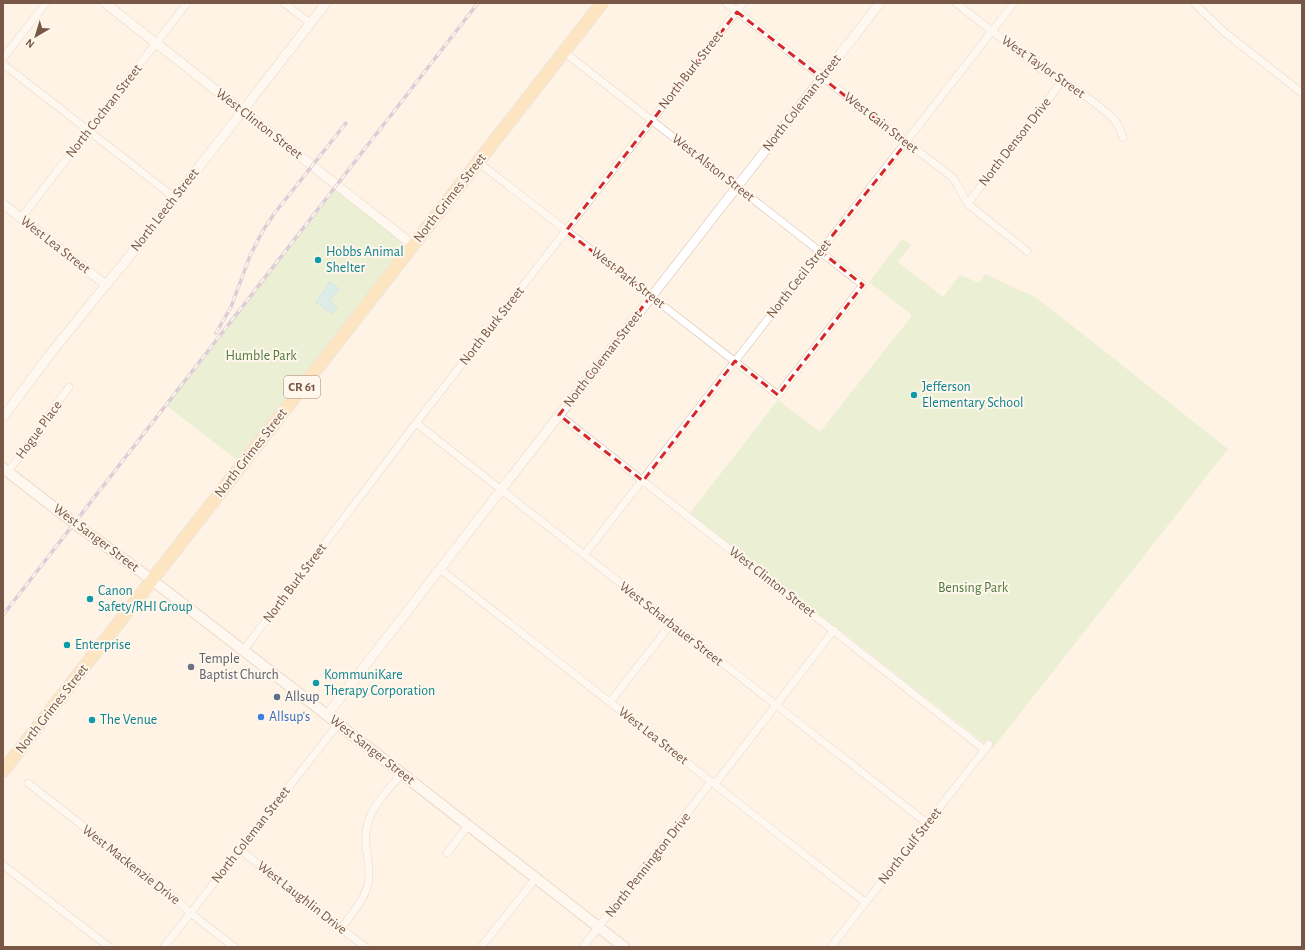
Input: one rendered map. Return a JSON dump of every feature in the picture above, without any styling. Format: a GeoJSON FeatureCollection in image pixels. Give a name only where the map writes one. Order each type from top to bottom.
{"type":"FeatureCollection","features":[{"type":"Feature","properties":{"kind":"main road","name":"North Grimes Street"},"geometry":{"type":"LineString","coordinates":[[3,771],[602,3]]}},
{"type":"Feature","properties":{"kind":"main road","name":"West Sanger Street"},"geometry":{"type":"LineString","coordinates":[[5,470],[243,650],[624,947]]}},
{"type":"Feature","properties":{"kind":"street"},"geometry":{"type":"LineString","coordinates":[[3,58],[46,3]]}},
{"type":"Feature","properties":{"kind":"street","name":"West Clinton Street"},"geometry":{"type":"LineString","coordinates":[[105,3],[413,245]]}},
{"type":"Feature","properties":{"kind":"street","name":"North Cochran Street"},"geometry":{"type":"LineString","coordinates":[[21,218],[187,3]]}},
{"type":"Feature","properties":{"kind":"street"},"geometry":{"type":"LineString","coordinates":[[284,3],[310,24]]}},
{"type":"Feature","properties":{"kind":"street","name":"North Leech Street"},"geometry":{"type":"LineString","coordinates":[[3,417],[50,354],[175,198],[326,3]]}},
{"type":"Feature","properties":{"kind":"street","name":"West Cain Street"},"geometry":{"type":"LineString","coordinates":[[726,3],[952,177],[957,183],[963,198],[968,203],[1027,251]]}},
{"type":"Feature","properties":{"kind":"street","name":"North Burk Street"},"geometry":{"type":"LineString","coordinates":[[243,650],[416,423],[743,3]]}},
{"type":"Feature","properties":{"kind":"street","name":"North Coleman Street"},"geometry":{"type":"LineString","coordinates":[[327,715],[558,415],[880,3]]}},
{"type":"Feature","properties":{"kind":"street","name":"West Taylor Street"},"geometry":{"type":"LineString","coordinates":[[956,3],[1042,70],[1048,71],[1063,80],[1100,108],[1115,121],[1123,138]]}},
{"type":"Feature","properties":{"kind":"street","name":"North Cecil Street"},"geometry":{"type":"LineString","coordinates":[[584,556],[1014,3]]}},
{"type":"Feature","properties":{"kind":"street"},"geometry":{"type":"LineString","coordinates":[[1194,3],[1223,31],[1302,93]]}},
{"type":"Feature","properties":{"kind":"street","name":"West Alston Street"},"geometry":{"type":"LineString","coordinates":[[564,52],[862,285],[778,395]]}},
{"type":"Feature","properties":{"kind":"street"},"geometry":{"type":"LineString","coordinates":[[3,64],[175,198]]}},
{"type":"Feature","properties":{"kind":"street","name":"North Denson Drive"},"geometry":{"type":"LineString","coordinates":[[968,203],[1063,80]]}},
{"type":"Feature","properties":{"kind":"street","name":"West Park Street"},"geometry":{"type":"LineString","coordinates":[[478,162],[778,395]]}},
{"type":"Feature","properties":{"kind":"street","name":"West Lea Street"},"geometry":{"type":"LineString","coordinates":[[3,204],[106,285]]}},
{"type":"Feature","properties":{"kind":"street","name":"Hogue Place"},"geometry":{"type":"LineString","coordinates":[[5,470],[69,387]]}},
{"type":"Feature","properties":{"kind":"street","name":"West Clinton Street"},"geometry":{"type":"LineString","coordinates":[[558,415],[987,747]]}},
{"type":"Feature","properties":{"kind":"street","name":"West Scharbauer Street"},"geometry":{"type":"LineString","coordinates":[[416,423],[928,824]]}},
{"type":"Feature","properties":{"kind":"street","name":"West Lea Street"},"geometry":{"type":"LineString","coordinates":[[440,569],[866,903]]}},
{"type":"Feature","properties":{"kind":"street"},"geometry":{"type":"LineString","coordinates":[[610,702],[671,624]]}},
{"type":"Feature","properties":{"kind":"street","name":"North Pennington Drive"},"geometry":{"type":"LineString","coordinates":[[583,947],[776,706],[834,630]]}},
{"type":"Feature","properties":{"kind":"street","name":"North Coleman Street"},"geometry":{"type":"LineString","coordinates":[[164,947],[338,724]]}},
{"type":"Feature","properties":{"kind":"street","name":"North Gulf Street"},"geometry":{"type":"LineString","coordinates":[[831,947],[987,747]]}},
{"type":"Feature","properties":{"kind":"street"},"geometry":{"type":"LineString","coordinates":[[341,929],[359,904],[366,889],[368,868],[365,838],[366,829],[372,813],[401,774]]}},
{"type":"Feature","properties":{"kind":"street","name":"West Mackenzie Drive"},"geometry":{"type":"LineString","coordinates":[[28,783],[176,899],[190,913],[234,947]]}},
{"type":"Feature","properties":{"kind":"street"},"geometry":{"type":"LineString","coordinates":[[447,853],[468,826]]}},
{"type":"Feature","properties":{"kind":"street","name":"West Laughlin Drive"},"geometry":{"type":"LineString","coordinates":[[239,849],[365,947]]}},
{"type":"Feature","properties":{"kind":"street"},"geometry":{"type":"LineString","coordinates":[[3,865],[109,947]]}},
{"type":"Feature","properties":{"kind":"street"},"geometry":{"type":"LineString","coordinates":[[481,947],[536,878]]}},
{"type":"Feature","properties":{"kind":"highlighted area"},"geometry":{"type":"Polygon","coordinates":[[[737,12],[906,143],[820,251],[863,285],[778,395],[735,361],[643,481],[559,415],[651,296],[566,231],[737,12]]]}},
{"type":"Feature","properties":{"kind":"green space","name":"Humble Park"},"geometry":{"type":"Polygon","coordinates":[[[334,188],[404,243],[402,250],[238,461],[166,405],[334,188]]]}},
{"type":"Feature","properties":{"kind":"green space","name":"Bensing Park"},"geometry":{"type":"Polygon","coordinates":[[[902,239],[911,245],[898,262],[943,297],[960,275],[979,283],[985,274],[1037,298],[1228,449],[992,749],[690,513],[778,400],[820,432],[911,317],[911,314],[869,282],[902,239]]]}},
{"type":"Feature","properties":{"kind":"water"},"geometry":{"type":"Polygon","coordinates":[[[330,282],[339,289],[329,301],[337,307],[332,314],[316,302],[330,282]]]}},
{"type":"Feature","properties":{"kind":"railway"},"geometry":{"type":"LineString","coordinates":[[3,615],[478,3]]}},
{"type":"Feature","properties":{"kind":"railway"},"geometry":{"type":"LineString","coordinates":[[216,333],[231,307],[250,256],[262,232],[274,214],[346,123]]}},
{"type":"Feature","properties":{"kind":"place","name":"Hobbs Animal Shelter"},"geometry":{"type":"Point","coordinates":[318,260]}},
{"type":"Feature","properties":{"kind":"place","name":"Jefferson Elementary School"},"geometry":{"type":"Point","coordinates":[914,395]}},
{"type":"Feature","properties":{"kind":"place","name":"Canon Safety/RHI Group"},"geometry":{"type":"Point","coordinates":[90,599]}},
{"type":"Feature","properties":{"kind":"place","name":"Enterprise"},"geometry":{"type":"Point","coordinates":[67,645]}},
{"type":"Feature","properties":{"kind":"place","name":"Temple Baptist Church"},"geometry":{"type":"Point","coordinates":[191,667]}},
{"type":"Feature","properties":{"kind":"place","name":"KommuniKare Therapy Corporation"},"geometry":{"type":"Point","coordinates":[316,683]}},
{"type":"Feature","properties":{"kind":"place","name":"Allsup"},"geometry":{"type":"Point","coordinates":[277,697]}},
{"type":"Feature","properties":{"kind":"place","name":"Allsup's"},"geometry":{"type":"Point","coordinates":[261,717]}},
{"type":"Feature","properties":{"kind":"place","name":"The Venue"},"geometry":{"type":"Point","coordinates":[92,720]}}]}
